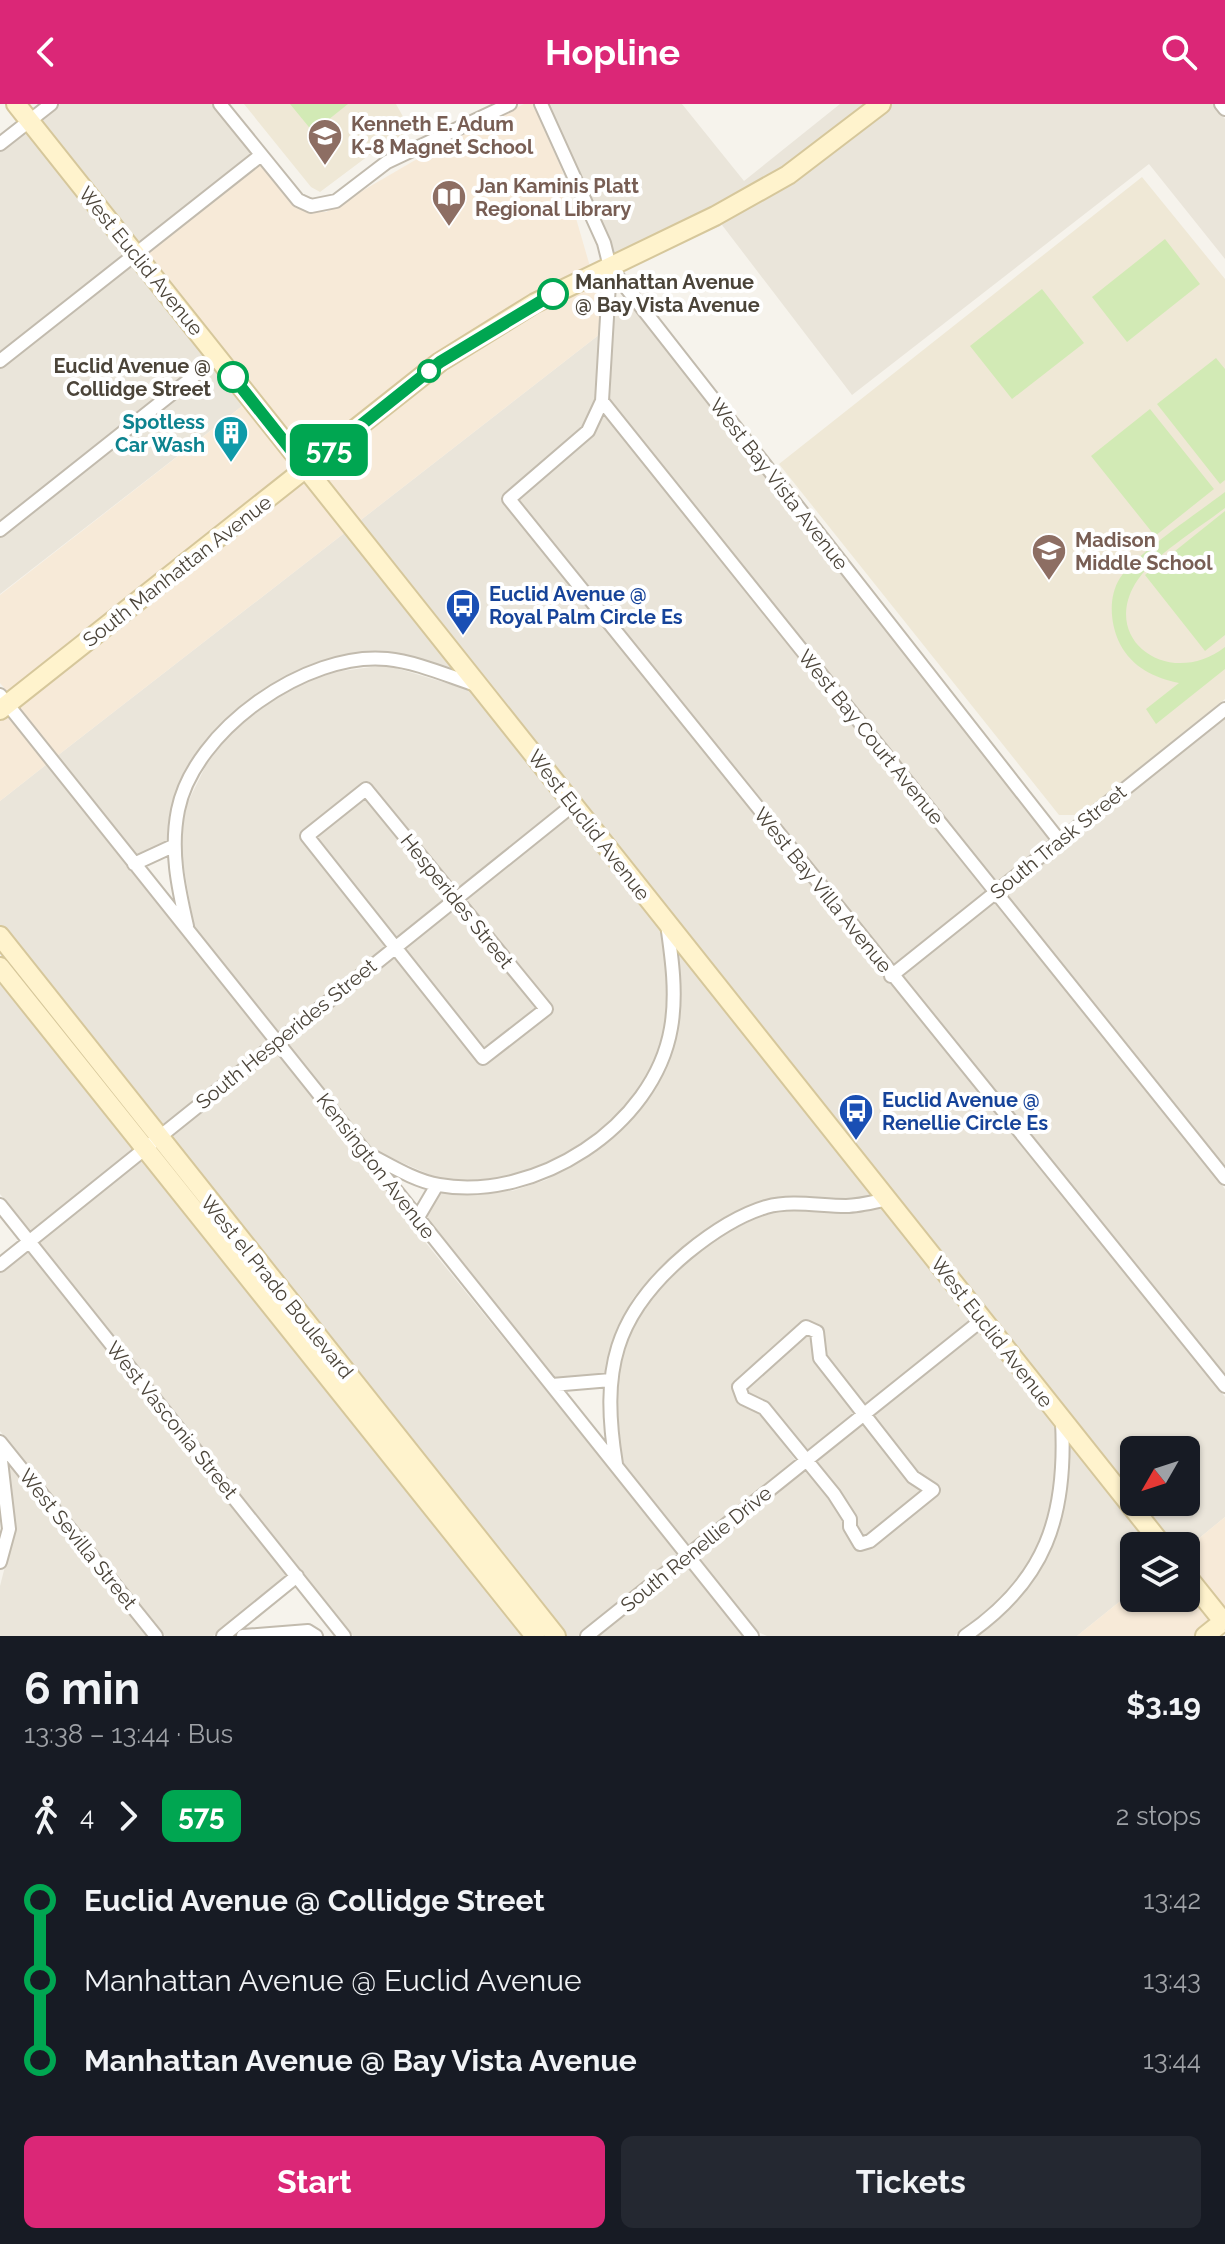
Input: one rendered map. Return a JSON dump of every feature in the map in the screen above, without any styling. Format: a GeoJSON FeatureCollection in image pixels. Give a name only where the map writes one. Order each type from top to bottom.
{"type":"FeatureCollection","features":[{"type":"Feature","properties":{"kind":"street","name":"West Euclid Avenue"},"geometry":{"type":"LineString","coordinates":[[16,104],[1152,1532]]}},
{"type":"Feature","properties":{"kind":"street"},"geometry":{"type":"LineString","coordinates":[[0,144],[51,104]]}},
{"type":"Feature","properties":{"kind":"street"},"geometry":{"type":"LineString","coordinates":[[220,104],[298,200],[311,206],[336,201],[387,162],[510,104]]}},
{"type":"Feature","properties":{"kind":"street","name":"West Bay Vista Avenue"},"geometry":{"type":"LineString","coordinates":[[541,104],[604,243],[610,267],[1058,839]]}},
{"type":"Feature","properties":{"kind":"street","name":"South Manhattan Avenue"},"geometry":{"type":"LineString","coordinates":[[2,703],[440,362],[535,303],[788,175],[881,104]]}},
{"type":"Feature","properties":{"kind":"street"},"geometry":{"type":"LineString","coordinates":[[0,361],[261,155]]}},
{"type":"Feature","properties":{"kind":"street"},"geometry":{"type":"LineString","coordinates":[[602,401],[610,267]]}},
{"type":"Feature","properties":{"kind":"street"},"geometry":{"type":"LineString","coordinates":[[0,530],[218,357]]}},
{"type":"Feature","properties":{"kind":"street","name":"West Bay Court Avenue"},"geometry":{"type":"LineString","coordinates":[[602,401],[1225,1178]]}},
{"type":"Feature","properties":{"kind":"street","name":"West Bay Villa Avenue"},"geometry":{"type":"LineString","coordinates":[[602,401],[588,431],[509,499],[1225,1386]]}},
{"type":"Feature","properties":{"kind":"street"},"geometry":{"type":"LineString","coordinates":[[188,929],[173,846],[178,807],[206,752],[229,726],[298,677],[342,664],[387,659],[477,685]]}},
{"type":"Feature","properties":{"kind":"street","name":"Kensington Avenue"},"geometry":{"type":"LineString","coordinates":[[2,703],[188,929],[752,1636]]}},
{"type":"Feature","properties":{"kind":"street","name":"South Trask Street"},"geometry":{"type":"LineString","coordinates":[[891,976],[1058,839],[1225,709]]}},
{"type":"Feature","properties":{"kind":"street","name":"Hesperides Street"},"geometry":{"type":"LineString","coordinates":[[366,789],[546,1009],[483,1058],[395,947],[307,836],[366,789]]}},
{"type":"Feature","properties":{"kind":"street","name":"South Hesperides Street"},"geometry":{"type":"LineString","coordinates":[[0,1265],[573,805]]}},
{"type":"Feature","properties":{"kind":"street"},"geometry":{"type":"LineString","coordinates":[[134,864],[173,846]]}},
{"type":"Feature","properties":{"kind":"street"},"geometry":{"type":"LineString","coordinates":[[369,1155],[437,1185],[476,1188],[512,1185],[543,1175],[576,1155],[615,1124],[640,1098],[658,1069],[671,1028],[674,973],[667,924]]}},
{"type":"Feature","properties":{"kind":"street","name":"West el Prado Boulevard"},"geometry":{"type":"LineString","coordinates":[[0,936],[37,999],[285,1312],[419,1478],[556,1636]]}},
{"type":"Feature","properties":{"kind":"street","name":"West el Prado Boulevard"},"geometry":{"type":"LineString","coordinates":[[0,967],[37,999]]}},
{"type":"Feature","properties":{"kind":"street"},"geometry":{"type":"LineString","coordinates":[[417,1219],[437,1185]]}},
{"type":"Feature","properties":{"kind":"street"},"geometry":{"type":"LineString","coordinates":[[617,1467],[610,1426],[611,1380],[623,1328],[640,1299],[659,1277],[702,1241],[766,1207],[807,1203],[847,1206],[888,1199]]}},
{"type":"Feature","properties":{"kind":"street","name":"West Vasconia Street"},"geometry":{"type":"LineString","coordinates":[[0,1205],[344,1636]]}},
{"type":"Feature","properties":{"kind":"street","name":"South Renellie Drive"},"geometry":{"type":"LineString","coordinates":[[587,1636],[983,1319]]}},
{"type":"Feature","properties":{"kind":"street"},"geometry":{"type":"LineString","coordinates":[[806,1327],[817,1332],[820,1358],[864,1414],[913,1477],[933,1490],[870,1541],[860,1544],[850,1527],[844,1507],[764,1408],[743,1398],[739,1387],[806,1327]]}},
{"type":"Feature","properties":{"kind":"street"},"geometry":{"type":"LineString","coordinates":[[552,1385],[611,1380]]}},
{"type":"Feature","properties":{"kind":"street"},"geometry":{"type":"LineString","coordinates":[[965,1636],[1010,1599],[1033,1573],[1047,1545],[1065,1469],[1062,1422]]}},
{"type":"Feature","properties":{"kind":"street","name":"West Sevilla Street"},"geometry":{"type":"LineString","coordinates":[[0,1442],[156,1636]]}},
{"type":"Feature","properties":{"kind":"street"},"geometry":{"type":"LineString","coordinates":[[0,1452],[9,1529],[0,1562]]}},
{"type":"Feature","properties":{"kind":"street","name":"West el Prado Boulevard"},"geometry":{"type":"LineString","coordinates":[[419,1478],[535,1636]]}},
{"type":"Feature","properties":{"kind":"street"},"geometry":{"type":"LineString","coordinates":[[223,1636],[297,1576]]}},
{"type":"Feature","properties":{"kind":"street"},"geometry":{"type":"LineString","coordinates":[[1200,1592],[1224,1621],[1205,1636]]}},
{"type":"Feature","properties":{"kind":"street"},"geometry":{"type":"LineString","coordinates":[[243,1636],[308,1631],[316,1636]]}},
{"type":"Feature","properties":{"kind":"shaded area"},"geometry":{"type":"Polygon","coordinates":[[[60,104],[212,104],[251,154],[137,246],[38,122],[60,104]]]}},
{"type":"Feature","properties":{"kind":"shaded area","name":"Kenneth E. Adum K-8 Magnet School"},"geometry":{"type":"Polygon","coordinates":[[[244,104],[396,104],[411,131],[380,147],[320,192],[311,187],[244,104]]]}},
{"type":"Feature","properties":{"kind":"shaded area"},"geometry":{"type":"Polygon","coordinates":[[[524,104],[533,104],[562,170],[591,270],[308,461],[144,255],[259,164],[296,208],[326,212],[460,134],[524,104]]]}},
{"type":"Feature","properties":{"kind":"shaded area"},"geometry":{"type":"Polygon","coordinates":[[[548,104],[682,104],[744,181],[840,104],[872,104],[789,167],[614,259],[610,239],[548,104]]]}},
{"type":"Feature","properties":{"kind":"shaded area"},"geometry":{"type":"Polygon","coordinates":[[[891,104],[1213,104],[1225,119],[1225,259],[1149,164],[852,395],[722,225],[639,260],[861,128],[891,104]]]}},
{"type":"Feature","properties":{"kind":"shaded area"},"geometry":{"type":"Polygon","coordinates":[[[28,130],[127,254],[0,354],[0,152],[28,130]]]}},
{"type":"Feature","properties":{"kind":"shaded area","name":"Madison Middle School"},"geometry":{"type":"Polygon","coordinates":[[[1142,177],[1225,279],[1225,699],[1080,815],[1059,815],[779,464],[1142,177]]]}},
{"type":"Feature","properties":{"kind":"shaded area"},"geometry":{"type":"Polygon","coordinates":[[[134,263],[209,357],[0,522],[0,369],[134,263]]]}},
{"type":"Feature","properties":{"kind":"shaded area"},"geometry":{"type":"Polygon","coordinates":[[[595,282],[601,304],[600,334],[357,523],[315,470],[499,332],[595,282]]]}},
{"type":"Feature","properties":{"kind":"shaded area"},"geometry":{"type":"Polygon","coordinates":[[[614,304],[631,306],[1049,839],[996,883],[610,400],[614,304]]]}},
{"type":"Feature","properties":{"kind":"shaded area"},"geometry":{"type":"Polygon","coordinates":[[[600,334],[596,399],[583,427],[505,494],[504,503],[1225,1397],[1225,1517],[1200,1538],[1200,1532],[1160,1532],[1147,1516],[1200,1516],[1200,1436],[1120,1436],[1120,1482],[894,1193],[357,523],[600,334]]]}},
{"type":"Feature","properties":{"kind":"shaded area"},"geometry":{"type":"Polygon","coordinates":[[[216,366],[246,403],[0,594],[0,537],[216,366]]]}},
{"type":"Feature","properties":{"kind":"shaded area"},"geometry":{"type":"Polygon","coordinates":[[[246,403],[297,469],[10,695],[0,683],[0,595],[246,403]]]}},
{"type":"Feature","properties":{"kind":"shaded area"},"geometry":{"type":"Polygon","coordinates":[[[603,413],[986,892],[893,967],[518,499],[593,433],[603,413]]]}},
{"type":"Feature","properties":{"kind":"shaded area"},"geometry":{"type":"Polygon","coordinates":[[[305,478],[347,531],[57,756],[17,704],[305,478]]]}},
{"type":"Feature","properties":{"kind":"shaded area"},"geometry":{"type":"Polygon","coordinates":[[[347,531],[458,672],[387,653],[319,662],[295,672],[225,722],[201,748],[183,779],[173,806],[167,842],[137,857],[57,756],[347,531]]]}},
{"type":"Feature","properties":{"kind":"shaded area"},"geometry":{"type":"Polygon","coordinates":[[[386,665],[473,691],[564,805],[455,890],[371,785],[362,784],[304,831],[302,840],[387,946],[279,1033],[194,926],[180,845],[185,808],[211,755],[233,731],[277,697],[320,674],[386,665]]]}},
{"type":"Feature","properties":{"kind":"shaded area"},"geometry":{"type":"Polygon","coordinates":[[[7,713],[47,764],[0,801],[0,718],[7,713]]]}},
{"type":"Feature","properties":{"kind":"shaded area"},"geometry":{"type":"Polygon","coordinates":[[[1225,716],[1225,1168],[1004,892],[1225,716]]]}},
{"type":"Feature","properties":{"kind":"shaded area"},"geometry":{"type":"Polygon","coordinates":[[[47,764],[269,1041],[160,1128],[0,925],[0,801],[47,764]]]}},
{"type":"Feature","properties":{"kind":"shaded area"},"geometry":{"type":"Polygon","coordinates":[[[364,798],[445,899],[397,938],[316,836],[364,798]]]}},
{"type":"Feature","properties":{"kind":"shaded area"},"geometry":{"type":"Polygon","coordinates":[[[571,814],[661,927],[667,974],[665,1028],[653,1067],[635,1095],[611,1120],[573,1150],[541,1169],[512,1179],[477,1182],[440,1179],[373,1150],[286,1042],[394,955],[478,1062],[487,1063],[549,1014],[551,1005],[463,899],[571,814]]]}},
{"type":"Feature","properties":{"kind":"shaded area"},"geometry":{"type":"Polygon","coordinates":[[[994,901],[1225,1189],[1225,1375],[900,976],[994,901]]]}},
{"type":"Feature","properties":{"kind":"shaded area"},"geometry":{"type":"Polygon","coordinates":[[[452,908],[537,1009],[485,1049],[404,947],[452,908]]]}},
{"type":"Feature","properties":{"kind":"shaded area"},"geometry":{"type":"Polygon","coordinates":[[[677,947],[876,1195],[847,1200],[807,1197],[766,1201],[732,1216],[699,1236],[655,1272],[634,1297],[617,1328],[606,1374],[555,1379],[425,1218],[441,1192],[512,1191],[546,1180],[580,1160],[644,1102],[665,1070],[677,1030],[680,973],[677,947]]]}},
{"type":"Feature","properties":{"kind":"shaded area"},"geometry":{"type":"Polygon","coordinates":[[[0,978],[137,1146],[31,1232],[0,1194],[0,978]]]}},
{"type":"Feature","properties":{"kind":"shaded area"},"geometry":{"type":"Polygon","coordinates":[[[276,1051],[364,1160],[409,1222],[679,1555],[578,1636],[564,1636],[167,1137],[276,1051]]]}},
{"type":"Feature","properties":{"kind":"shaded area"},"geometry":{"type":"Polygon","coordinates":[[[144,1156],[526,1636],[353,1636],[38,1242],[144,1156]]]}},
{"type":"Feature","properties":{"kind":"shaded area"},"geometry":{"type":"Polygon","coordinates":[[[885,1206],[974,1318],[866,1405],[826,1355],[824,1330],[809,1322],[802,1323],[740,1375],[732,1390],[739,1404],[760,1413],[796,1461],[689,1547],[623,1464],[616,1425],[617,1380],[629,1330],[663,1281],[705,1246],[736,1228],[767,1213],[806,1210],[847,1212],[885,1206]]]}},
{"type":"Feature","properties":{"kind":"shaded area"},"geometry":{"type":"Polygon","coordinates":[[[28,1250],[288,1576],[213,1636],[165,1636],[0,1431],[0,1273],[28,1250]]]}},
{"type":"Feature","properties":{"kind":"shaded area"},"geometry":{"type":"Polygon","coordinates":[[[981,1328],[1056,1425],[1058,1469],[1054,1499],[1041,1543],[1027,1570],[1006,1595],[954,1636],[767,1636],[756,1631],[697,1556],[804,1470],[838,1511],[850,1542],[861,1550],[873,1546],[927,1504],[937,1495],[938,1486],[918,1473],[873,1414],[981,1328]]]}},
{"type":"Feature","properties":{"kind":"shaded area"},"geometry":{"type":"Polygon","coordinates":[[[806,1335],[812,1337],[815,1362],[855,1413],[807,1453],[769,1404],[748,1393],[746,1387],[806,1335]]]}},
{"type":"Feature","properties":{"kind":"shaded area"},"geometry":{"type":"Polygon","coordinates":[[[863,1423],[908,1481],[924,1491],[863,1537],[850,1504],[814,1462],[863,1423]]]}},
{"type":"Feature","properties":{"kind":"shaded area"},"geometry":{"type":"Polygon","coordinates":[[[1070,1442],[1120,1504],[1120,1516],[1130,1516],[1143,1532],[1120,1532],[1120,1601],[1077,1636],[975,1636],[1014,1603],[1037,1576],[1053,1546],[1066,1500],[1070,1442]]]}},
{"type":"Feature","properties":{"kind":"shaded area"},"geometry":{"type":"Polygon","coordinates":[[[8,1462],[147,1636],[0,1636],[0,1586],[15,1527],[8,1462]]]}},
{"type":"Feature","properties":{"kind":"shaded area"},"geometry":{"type":"Polygon","coordinates":[[[1225,1517],[1225,1612],[1200,1581],[1200,1538],[1225,1517]]]}},
{"type":"Feature","properties":{"kind":"shaded area"},"geometry":{"type":"Polygon","coordinates":[[[686,1564],[743,1636],[597,1636],[686,1564]]]}},
{"type":"Feature","properties":{"kind":"shaded area"},"geometry":{"type":"Polygon","coordinates":[[[1120,1601],[1120,1612],[1200,1612],[1200,1604],[1214,1621],[1195,1636],[1077,1636],[1120,1601]]]}},
{"type":"Feature","properties":{"kind":"green space"},"geometry":{"type":"Polygon","coordinates":[[[290,104],[348,104],[313,132],[290,104]]]}},
{"type":"Feature","properties":{"kind":"green space"},"geometry":{"type":"Polygon","coordinates":[[[1165,239],[1200,284],[1127,342],[1092,297],[1165,239]]]}},
{"type":"Feature","properties":{"kind":"green space"},"geometry":{"type":"Polygon","coordinates":[[[1042,289],[1084,343],[1012,399],[970,346],[1042,289]]]}},
{"type":"Feature","properties":{"kind":"green space"},"geometry":{"type":"Polygon","coordinates":[[[1216,358],[1225,369],[1225,480],[1220,484],[1157,404],[1216,358]]]}},
{"type":"Feature","properties":{"kind":"green space"},"geometry":{"type":"Polygon","coordinates":[[[1150,409],[1214,489],[1155,536],[1091,456],[1150,409]]]}},
{"type":"Feature","properties":{"kind":"green space"},"geometry":{"type":"Polygon","coordinates":[[[1225,492],[1225,508],[1152,564],[1135,584],[1127,605],[1127,624],[1134,640],[1147,653],[1164,661],[1183,663],[1204,659],[1225,647],[1225,669],[1156,724],[1146,709],[1179,683],[1145,670],[1125,652],[1114,628],[1112,611],[1116,585],[1140,557],[1225,492]]]}},
{"type":"Feature","properties":{"kind":"green space"},"geometry":{"type":"Polygon","coordinates":[[[1225,511],[1225,635],[1205,651],[1145,575],[1225,511]]]}},
{"type":"Feature","properties":{"kind":"bus line","name":"575"},"geometry":{"type":"LineString","coordinates":[[233,377],[306,469],[440,362],[553,294]]}},
{"type":"Feature","properties":{"kind":"place","name":"Kenneth E. Adum K-8 Magnet School"},"geometry":{"type":"Point","coordinates":[325,167]}},
{"type":"Feature","properties":{"kind":"place","name":"Jan Kaminis Platt Regional Library"},"geometry":{"type":"Point","coordinates":[449,228]}},
{"type":"Feature","properties":{"kind":"place","name":"Manhattan Avenue @ Bay Vista Avenue"},"geometry":{"type":"Point","coordinates":[553,294]}},
{"type":"Feature","properties":{"kind":"place","name":"Euclid Avenue @ Collidge Street"},"geometry":{"type":"Point","coordinates":[233,377]}},
{"type":"Feature","properties":{"kind":"place","name":"Spotless Car Wash"},"geometry":{"type":"Point","coordinates":[231,464]}},
{"type":"Feature","properties":{"kind":"place","name":"Madison Middle School"},"geometry":{"type":"Point","coordinates":[1049,582]}},
{"type":"Feature","properties":{"kind":"place","name":"Euclid Avenue @ Royal Palm Circle Es"},"geometry":{"type":"Point","coordinates":[463,637]}},
{"type":"Feature","properties":{"kind":"place","name":"Euclid Avenue @ Renellie Circle Es"},"geometry":{"type":"Point","coordinates":[856,1142]}}]}
